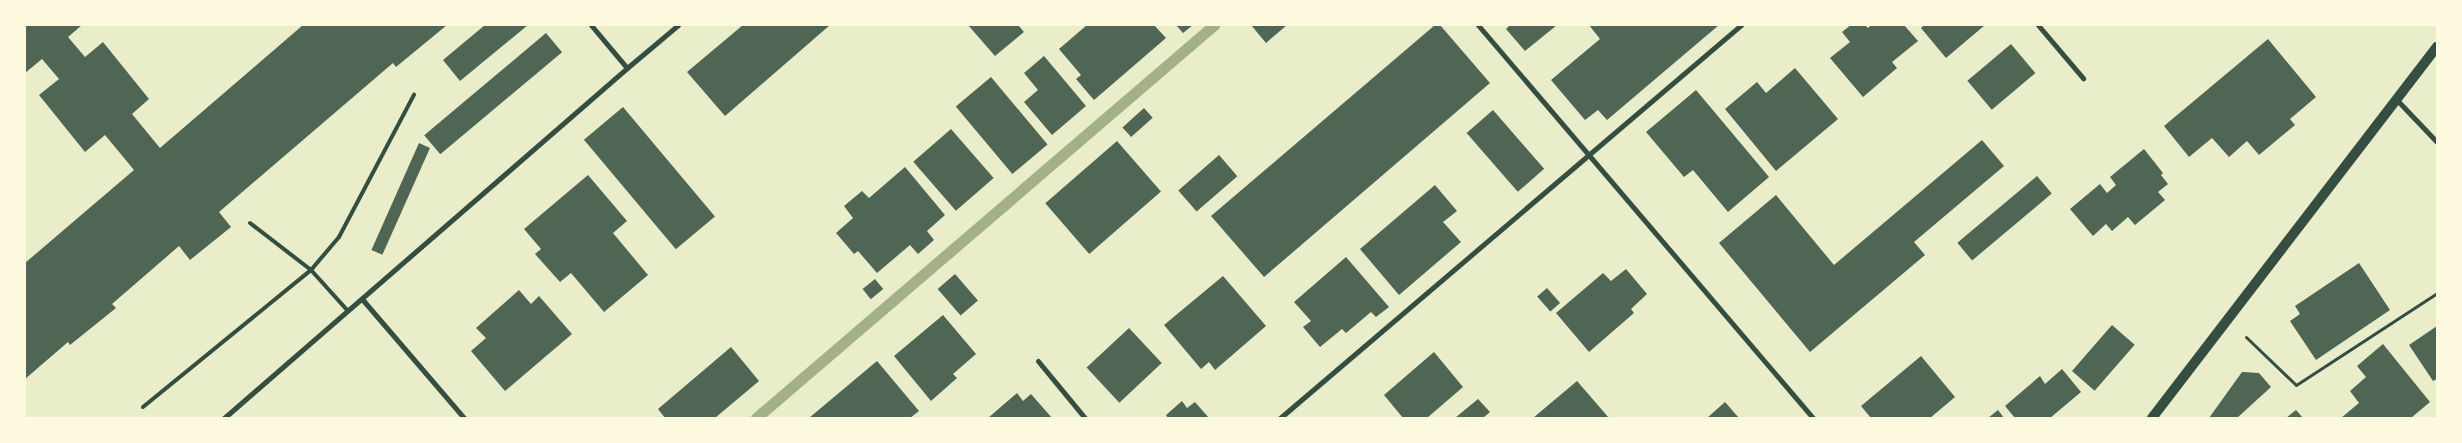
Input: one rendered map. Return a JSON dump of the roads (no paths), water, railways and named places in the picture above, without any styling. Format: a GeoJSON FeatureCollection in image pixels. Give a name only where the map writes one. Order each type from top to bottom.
{"type":"FeatureCollection","features":[{"type":"Feature","properties":{"kind":"main road"},"geometry":{"type":"LineString","coordinates":[[2152,418],[2437,47]]}},
{"type":"Feature","properties":{"kind":"street"},"geometry":{"type":"LineString","coordinates":[[591,25],[627,68]]}},
{"type":"Feature","properties":{"kind":"street"},"geometry":{"type":"LineString","coordinates":[[224,418],[678,25]]}},
{"type":"Feature","properties":{"kind":"street"},"geometry":{"type":"LineString","coordinates":[[1478,25],[1813,418]]}},
{"type":"Feature","properties":{"kind":"street"},"geometry":{"type":"LineString","coordinates":[[1280,418],[1741,25]]}},
{"type":"Feature","properties":{"kind":"street"},"geometry":{"type":"LineString","coordinates":[[2038,25],[2083,78]]}},
{"type":"Feature","properties":{"kind":"street"},"geometry":{"type":"LineString","coordinates":[[2396,99],[2437,142]]}},
{"type":"Feature","properties":{"kind":"street"},"geometry":{"type":"LineString","coordinates":[[362,299],[464,418]]}},
{"type":"Feature","properties":{"kind":"street"},"geometry":{"type":"LineString","coordinates":[[1038,361],[1085,418]]}},
{"type":"Feature","properties":{"kind":"lane"},"geometry":{"type":"LineString","coordinates":[[143,407],[311,270],[339,237],[414,95]]}},
{"type":"Feature","properties":{"kind":"lane"},"geometry":{"type":"LineString","coordinates":[[250,223],[311,270],[348,311]]}},
{"type":"Feature","properties":{"kind":"waterway"},"geometry":{"type":"LineString","coordinates":[[756,418],[1214,25]]}}]}
